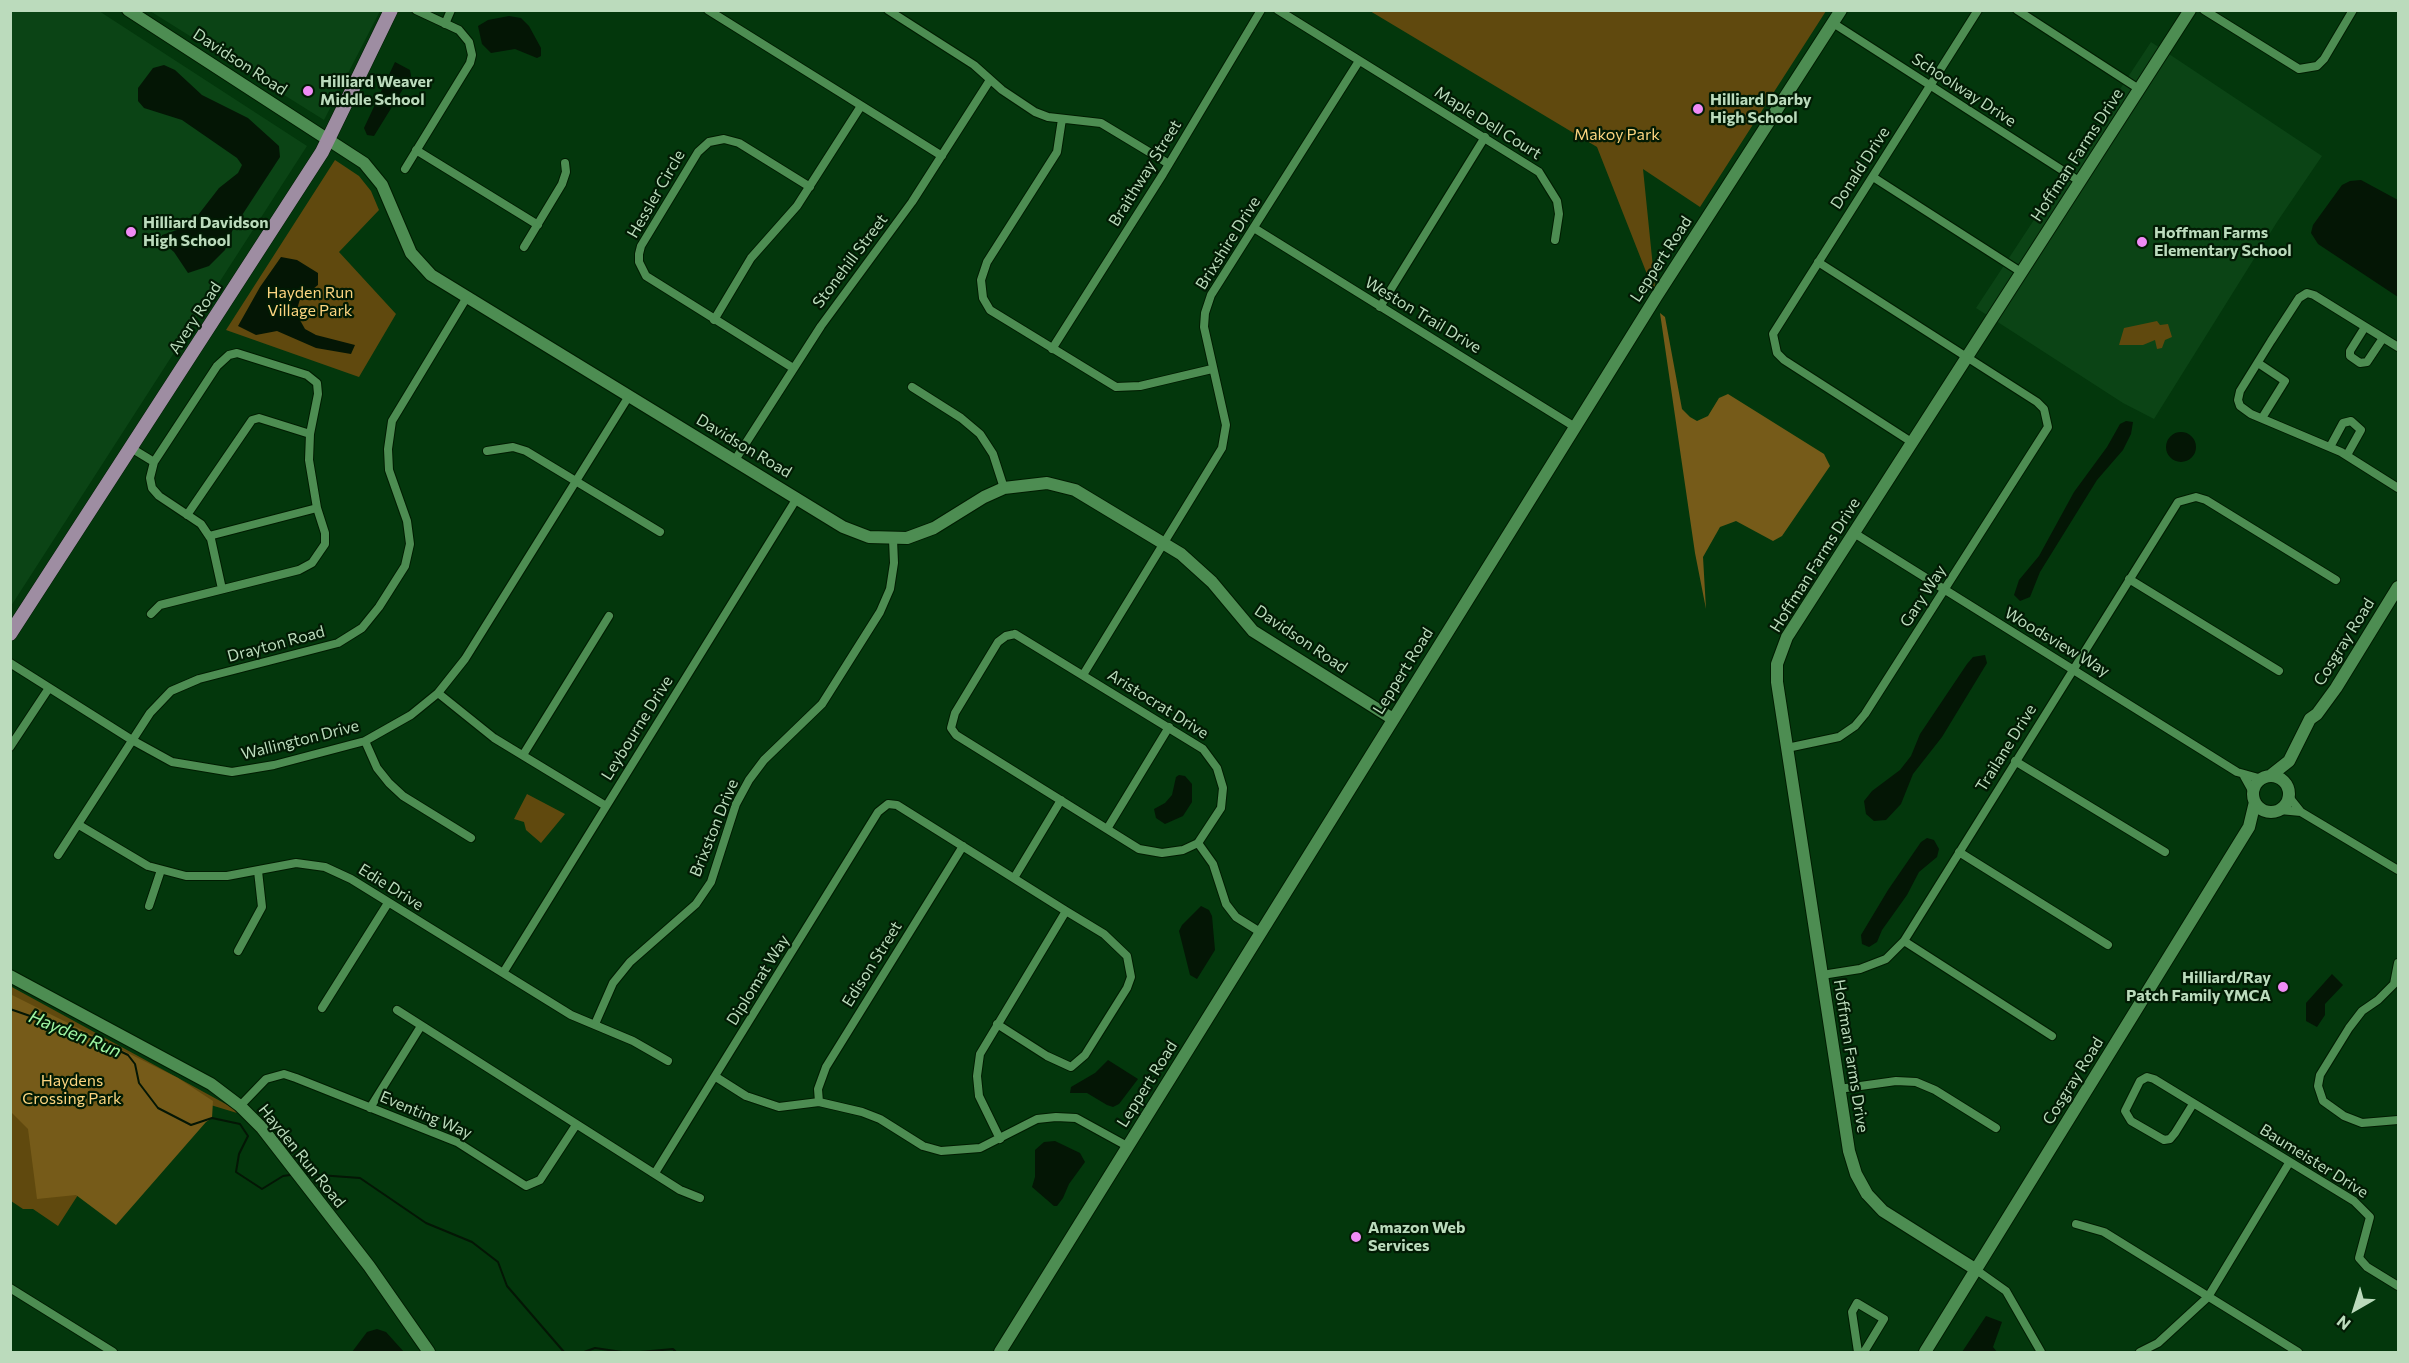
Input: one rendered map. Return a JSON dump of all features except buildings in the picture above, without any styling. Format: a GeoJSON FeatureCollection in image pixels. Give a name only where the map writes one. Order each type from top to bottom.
{"type":"FeatureCollection","features":[{"type":"Feature","properties":{"kind":"main road","name":"Davidson Road"},"geometry":{"type":"LineString","coordinates":[[128,10],[364,163],[376,175],[389,199],[406,243],[417,261],[431,275],[852,531],[893,539],[921,534],[984,497],[1004,488],[1047,483],[1075,490],[1165,544],[1198,567],[1253,631],[1393,719]]}},
{"type":"Feature","properties":{"kind":"main road","name":"Avery Road"},"geometry":{"type":"LineString","coordinates":[[10,634],[329,139],[391,10]]}},
{"type":"Feature","properties":{"kind":"main road","name":"Leppert Road"},"geometry":{"type":"LineString","coordinates":[[1000,1353],[1575,427],[1841,10]]}},
{"type":"Feature","properties":{"kind":"main road","name":"Hoffman Farms Drive"},"geometry":{"type":"LineString","coordinates":[[1976,1269],[1883,1211],[1867,1194],[1856,1174],[1849,1151],[1839,1089],[1787,748],[1777,664],[1787,637],[2190,10]]}},
{"type":"Feature","properties":{"kind":"main road","name":"Cosgray Road"},"geometry":{"type":"LineString","coordinates":[[2288,792],[2288,777],[2316,723],[2318,714],[2398,587]]}},
{"type":"Feature","properties":{"kind":"main road","name":"Cosgray Road"},"geometry":{"type":"LineString","coordinates":[[2266,778],[2289,761],[2310,719],[2318,714]]}},
{"type":"Feature","properties":{"kind":"main road"},"geometry":{"type":"LineString","coordinates":[[2266,778],[2282,780],[2288,792],[2275,811],[2262,809],[2255,798],[2266,778]]}},
{"type":"Feature","properties":{"kind":"main road","name":"Cosgray Road"},"geometry":{"type":"LineString","coordinates":[[1925,1353],[2249,827],[2255,798]]}},
{"type":"Feature","properties":{"kind":"main road","name":"Cosgray Road"},"geometry":{"type":"LineString","coordinates":[[2249,827],[2275,811]]}},
{"type":"Feature","properties":{"kind":"main road","name":"Hayden Run Road"},"geometry":{"type":"LineString","coordinates":[[10,976],[211,1084],[240,1107],[262,1128],[362,1257],[429,1353]]}},
{"type":"Feature","properties":{"kind":"street"},"geometry":{"type":"LineString","coordinates":[[405,169],[470,63],[469,42],[459,30],[416,10]]}},
{"type":"Feature","properties":{"kind":"street"},"geometry":{"type":"LineString","coordinates":[[445,24],[451,10]]}},
{"type":"Feature","properties":{"kind":"street"},"geometry":{"type":"LineString","coordinates":[[708,10],[942,156]]}},
{"type":"Feature","properties":{"kind":"street"},"geometry":{"type":"LineString","coordinates":[[888,10],[953,50],[1035,112],[1062,119],[1101,123],[1169,164]]}},
{"type":"Feature","properties":{"kind":"street","name":"Braithway Street"},"geometry":{"type":"LineString","coordinates":[[1052,349],[1169,164],[1261,10]]}},
{"type":"Feature","properties":{"kind":"street","name":"Maple Dell Court"},"geometry":{"type":"LineString","coordinates":[[1278,10],[1528,164],[1546,180],[1553,191],[1559,214],[1555,240]]}},
{"type":"Feature","properties":{"kind":"street","name":"Donald Drive"},"geometry":{"type":"LineString","coordinates":[[1913,443],[1784,360],[1773,343],[1777,326],[1978,10]]}},
{"type":"Feature","properties":{"kind":"street"},"geometry":{"type":"LineString","coordinates":[[2017,10],[2139,89]]}},
{"type":"Feature","properties":{"kind":"street"},"geometry":{"type":"LineString","coordinates":[[2204,10],[2291,66],[2309,69],[2324,59],[2353,10]]}},
{"type":"Feature","properties":{"kind":"street","name":"Schoolway Drive"},"geometry":{"type":"LineString","coordinates":[[1833,23],[2079,181]]}},
{"type":"Feature","properties":{"kind":"street","name":"Brixshire Drive"},"geometry":{"type":"LineString","coordinates":[[1083,675],[1165,544],[1225,440],[1224,411],[1205,340],[1205,313],[1211,295],[1359,61]]}},
{"type":"Feature","properties":{"kind":"street","name":"Stonehill Street"},"geometry":{"type":"LineString","coordinates":[[735,460],[821,326],[912,202],[990,80]]}},
{"type":"Feature","properties":{"kind":"street"},"geometry":{"type":"LineString","coordinates":[[714,320],[751,258],[810,187],[861,105]]}},
{"type":"Feature","properties":{"kind":"street"},"geometry":{"type":"LineString","coordinates":[[1062,119],[1057,152],[987,262],[981,280],[983,298],[990,310],[1001,319],[1116,387],[1140,386],[1212,369]]}},
{"type":"Feature","properties":{"kind":"street"},"geometry":{"type":"LineString","coordinates":[[1380,307],[1485,138]]}},
{"type":"Feature","properties":{"kind":"street","name":"Hessler Circle"},"geometry":{"type":"LineString","coordinates":[[794,368],[646,276],[639,262],[641,246],[698,152],[710,142],[732,140],[810,187]]}},
{"type":"Feature","properties":{"kind":"street"},"geometry":{"type":"LineString","coordinates":[[416,150],[538,225]]}},
{"type":"Feature","properties":{"kind":"street"},"geometry":{"type":"LineString","coordinates":[[524,247],[562,184],[566,164]]}},
{"type":"Feature","properties":{"kind":"street"},"geometry":{"type":"LineString","coordinates":[[1873,177],[2021,272]]}},
{"type":"Feature","properties":{"kind":"street","name":"Weston Trail Drive"},"geometry":{"type":"LineString","coordinates":[[1254,228],[1575,427]]}},
{"type":"Feature","properties":{"kind":"street"},"geometry":{"type":"LineString","coordinates":[[1818,262],[1967,357]]}},
{"type":"Feature","properties":{"kind":"street"},"geometry":{"type":"LineString","coordinates":[[2398,347],[2314,295],[2307,293],[2299,297],[2240,391],[2238,400],[2243,409],[2347,455],[2398,488]]}},
{"type":"Feature","properties":{"kind":"street","name":"Drayton Road"},"geometry":{"type":"LineString","coordinates":[[58,855],[132,740],[159,701],[171,691],[200,679],[338,643],[362,628],[379,607],[405,566],[410,544],[407,521],[389,470],[387,449],[392,421],[467,297]]}},
{"type":"Feature","properties":{"kind":"street"},"geometry":{"type":"LineString","coordinates":[[2366,327],[2350,351],[2350,356],[2355,360],[2367,362],[2383,338]]}},
{"type":"Feature","properties":{"kind":"street"},"geometry":{"type":"LineString","coordinates":[[151,614],[160,605],[299,570],[312,563],[325,544],[325,533],[317,508],[309,460],[310,434],[318,394],[317,383],[307,375],[245,353],[233,353],[222,359],[154,462],[150,478],[152,488],[159,496],[201,524],[209,536],[222,589]]}},
{"type":"Feature","properties":{"kind":"street","name":"Gary Way"},"geometry":{"type":"LineString","coordinates":[[1787,748],[1839,737],[1855,726],[2044,436],[2048,427],[2048,417],[2037,402],[1967,357]]}},
{"type":"Feature","properties":{"kind":"street"},"geometry":{"type":"LineString","coordinates":[[2258,363],[2284,381],[2262,418]]}},
{"type":"Feature","properties":{"kind":"street"},"geometry":{"type":"LineString","coordinates":[[912,387],[961,418],[980,434],[993,454],[1004,488]]}},
{"type":"Feature","properties":{"kind":"street","name":"Wallington Drive"},"geometry":{"type":"LineString","coordinates":[[10,663],[132,740],[172,762],[232,772],[274,765],[366,741],[411,715],[438,693],[472,650],[629,396]]}},
{"type":"Feature","properties":{"kind":"street"},"geometry":{"type":"LineString","coordinates":[[187,515],[252,420],[259,418],[310,434]]}},
{"type":"Feature","properties":{"kind":"street"},"geometry":{"type":"LineString","coordinates":[[2330,447],[2343,423],[2351,421],[2361,430],[2347,455]]}},
{"type":"Feature","properties":{"kind":"street"},"geometry":{"type":"LineString","coordinates":[[487,451],[513,447],[576,481],[660,532]]}},
{"type":"Feature","properties":{"kind":"street"},"geometry":{"type":"LineString","coordinates":[[131,448],[154,462]]}},
{"type":"Feature","properties":{"kind":"street","name":"Trailane Drive"},"geometry":{"type":"LineString","coordinates":[[1822,975],[1860,969],[1886,959],[1904,941],[2172,508],[2186,497],[2206,500],[2336,580]]}},
{"type":"Feature","properties":{"kind":"street","name":"Leybourne Drive"},"geometry":{"type":"LineString","coordinates":[[502,973],[797,498]]}},
{"type":"Feature","properties":{"kind":"street"},"geometry":{"type":"LineString","coordinates":[[209,536],[317,508]]}},
{"type":"Feature","properties":{"kind":"street","name":"Woodsview Way"},"geometry":{"type":"LineString","coordinates":[[1854,533],[2244,776],[2266,778]]}},
{"type":"Feature","properties":{"kind":"street","name":"Brixston Drive"},"geometry":{"type":"LineString","coordinates":[[595,1024],[613,983],[630,962],[696,904],[711,882],[736,804],[749,780],[764,760],[822,704],[880,612],[890,589],[894,563],[893,539]]}},
{"type":"Feature","properties":{"kind":"street"},"geometry":{"type":"LineString","coordinates":[[2129,579],[2279,671]]}},
{"type":"Feature","properties":{"kind":"street"},"geometry":{"type":"LineString","coordinates":[[523,755],[609,616]]}},
{"type":"Feature","properties":{"kind":"street","name":"Aristocrat Drive"},"geometry":{"type":"LineString","coordinates":[[1061,800],[964,741],[951,728],[955,713],[998,642],[1006,636],[1023,637],[1203,749],[1217,768],[1222,788],[1221,808],[1198,843]]}},
{"type":"Feature","properties":{"kind":"street"},"geometry":{"type":"LineString","coordinates":[[10,747],[49,688]]}},
{"type":"Feature","properties":{"kind":"street"},"geometry":{"type":"LineString","coordinates":[[438,693],[471,722],[606,806]]}},
{"type":"Feature","properties":{"kind":"street"},"geometry":{"type":"LineString","coordinates":[[1107,829],[1169,727]]}},
{"type":"Feature","properties":{"kind":"street"},"geometry":{"type":"LineString","coordinates":[[366,741],[377,768],[396,790],[471,838]]}},
{"type":"Feature","properties":{"kind":"street"},"geometry":{"type":"LineString","coordinates":[[2015,761],[2165,852]]}},
{"type":"Feature","properties":{"kind":"street","name":"Woodsview Way"},"geometry":{"type":"LineString","coordinates":[[2244,776],[2255,798]]}},
{"type":"Feature","properties":{"kind":"street"},"geometry":{"type":"LineString","coordinates":[[2288,792],[2301,812],[2398,870]]}},
{"type":"Feature","properties":{"kind":"street"},"geometry":{"type":"LineString","coordinates":[[1014,878],[1061,800],[1139,849],[1162,853],[1183,850],[1198,843],[1213,864],[1231,911],[1236,917],[1260,932]]}},
{"type":"Feature","properties":{"kind":"street","name":"Diplomat Way"},"geometry":{"type":"LineString","coordinates":[[655,1173],[878,812],[888,804],[897,805],[963,846]]}},
{"type":"Feature","properties":{"kind":"street"},"geometry":{"type":"LineString","coordinates":[[2275,811],[2301,812]]}},
{"type":"Feature","properties":{"kind":"street","name":"Edie Drive"},"geometry":{"type":"LineString","coordinates":[[79,825],[119,850],[161,870],[210,877],[287,865],[311,864],[338,873],[571,1015],[595,1024],[668,1061]]}},
{"type":"Feature","properties":{"kind":"street"},"geometry":{"type":"LineString","coordinates":[[963,846],[1104,934],[1127,956],[1131,977],[1127,988],[1085,1055],[1071,1067],[1047,1056],[997,1024]]}},
{"type":"Feature","properties":{"kind":"street","name":"Edison Street"},"geometry":{"type":"LineString","coordinates":[[819,1102],[818,1089],[826,1067],[963,846]]}},
{"type":"Feature","properties":{"kind":"street"},"geometry":{"type":"LineString","coordinates":[[1959,852],[2108,945]]}},
{"type":"Feature","properties":{"kind":"street"},"geometry":{"type":"LineString","coordinates":[[149,906],[161,870]]}},
{"type":"Feature","properties":{"kind":"street"},"geometry":{"type":"LineString","coordinates":[[238,951],[262,907],[258,871]]}},
{"type":"Feature","properties":{"kind":"street"},"geometry":{"type":"LineString","coordinates":[[322,1008],[388,903]]}},
{"type":"Feature","properties":{"kind":"street"},"geometry":{"type":"LineString","coordinates":[[999,1139],[979,1096],[977,1076],[980,1054],[1066,910]]}},
{"type":"Feature","properties":{"kind":"street"},"geometry":{"type":"LineString","coordinates":[[1904,941],[2052,1036]]}},
{"type":"Feature","properties":{"kind":"street"},"geometry":{"type":"LineString","coordinates":[[2398,963],[2394,984],[2378,1000],[2362,1011],[2349,1028],[2320,1075],[2318,1086],[2323,1101],[2344,1116],[2362,1123],[2398,1120]]}},
{"type":"Feature","properties":{"kind":"street"},"geometry":{"type":"LineString","coordinates":[[397,1010],[680,1190],[700,1198]]}},
{"type":"Feature","properties":{"kind":"street"},"geometry":{"type":"LineString","coordinates":[[370,1108],[422,1026]]}},
{"type":"Feature","properties":{"kind":"street","name":"Eventing Way"},"geometry":{"type":"LineString","coordinates":[[240,1107],[266,1079],[284,1074],[458,1142],[526,1186],[540,1180],[576,1125]]}},
{"type":"Feature","properties":{"kind":"street"},"geometry":{"type":"LineString","coordinates":[[716,1077],[746,1096],[771,1105],[788,1107],[819,1102],[862,1112],[879,1119],[923,1146],[941,1151],[969,1151],[999,1139],[1037,1119],[1056,1117],[1076,1118],[1127,1146]]}},
{"type":"Feature","properties":{"kind":"street","name":"Baumeister Drive"},"geometry":{"type":"LineString","coordinates":[[2193,1104],[2175,1133],[2170,1139],[2164,1140],[2132,1121],[2125,1111],[2140,1081],[2147,1077],[2154,1079],[2365,1210],[2370,1217],[2370,1226],[2359,1258],[2367,1267],[2398,1286]]}},
{"type":"Feature","properties":{"kind":"street"},"geometry":{"type":"LineString","coordinates":[[1839,1089],[1896,1080],[1916,1082],[1935,1090],[1996,1128]]}},
{"type":"Feature","properties":{"kind":"street"},"geometry":{"type":"LineString","coordinates":[[2140,1353],[2158,1343],[2208,1296],[2289,1163]]}},
{"type":"Feature","properties":{"kind":"street"},"geometry":{"type":"LineString","coordinates":[[2076,1224],[2104,1232],[2298,1353]]}},
{"type":"Feature","properties":{"kind":"street"},"geometry":{"type":"LineString","coordinates":[[1976,1269],[2006,1291],[2041,1353]]}},
{"type":"Feature","properties":{"kind":"street"},"geometry":{"type":"LineString","coordinates":[[10,1288],[113,1353]]}},
{"type":"Feature","properties":{"kind":"street"},"geometry":{"type":"LineString","coordinates":[[1858,1353],[1852,1311],[1857,1303],[1884,1319],[1864,1353]]}},
{"type":"Feature","properties":{"kind":"shaded area","name":"Hilliard Davidson High School"},"geometry":{"type":"Polygon","coordinates":[[[11,11],[99,11],[307,146],[11,606],[11,11]]]}},
{"type":"Feature","properties":{"kind":"shaded area","name":"Hilliard Weaver Middle School"},"geometry":{"type":"Polygon","coordinates":[[[150,11],[380,11],[324,120],[150,11]]]}},
{"type":"Feature","properties":{"kind":"shaded area"},"geometry":{"type":"Polygon","coordinates":[[[509,16],[521,18],[529,26],[541,48],[541,56],[537,58],[515,49],[491,53],[482,44],[478,26],[488,20],[509,16]]]}},
{"type":"Feature","properties":{"kind":"shaded area","name":"Hoffman Farms Elementary School"},"geometry":{"type":"Polygon","coordinates":[[[2151,42],[2322,156],[2277,222],[2154,419],[2123,403],[1976,308],[2151,42]]]}},
{"type":"Feature","properties":{"kind":"shaded area"},"geometry":{"type":"Polygon","coordinates":[[[395,62],[410,70],[411,76],[374,136],[367,135],[364,128],[395,62]]]}},
{"type":"Feature","properties":{"kind":"shaded area"},"geometry":{"type":"Polygon","coordinates":[[[164,65],[175,70],[202,95],[248,118],[279,146],[280,157],[233,229],[225,250],[209,266],[188,273],[174,252],[162,242],[162,235],[180,229],[195,219],[219,188],[238,173],[242,165],[237,158],[182,120],[144,108],[138,101],[138,88],[153,68],[164,65]]]}},
{"type":"Feature","properties":{"kind":"shaded area"},"geometry":{"type":"Polygon","coordinates":[[[2361,180],[2398,200],[2398,297],[2318,244],[2311,233],[2313,225],[2342,185],[2350,181],[2361,180]]]}},
{"type":"Feature","properties":{"kind":"shaded area"},"geometry":{"type":"Polygon","coordinates":[[[281,257],[297,260],[318,273],[318,285],[300,299],[296,313],[305,329],[316,335],[355,345],[351,354],[316,348],[277,331],[256,335],[238,326],[260,287],[281,257]]]}},
{"type":"Feature","properties":{"kind":"shaded area"},"geometry":{"type":"Polygon","coordinates":[[[2126,421],[2133,422],[2131,434],[2123,450],[2097,480],[2040,572],[2030,597],[2020,601],[2014,595],[2019,580],[2039,556],[2074,492],[2107,447],[2120,424],[2126,421]]]}},
{"type":"Feature","properties":{"kind":"shaded area"},"geometry":{"type":"Polygon","coordinates":[[[2181,432],[2192,436],[2196,447],[2192,458],[2181,462],[2170,458],[2166,447],[2170,436],[2181,432]]]}},
{"type":"Feature","properties":{"kind":"shaded area"},"geometry":{"type":"Polygon","coordinates":[[[1985,655],[1987,663],[1942,737],[1913,774],[1901,804],[1886,820],[1874,821],[1866,814],[1864,801],[1872,791],[1900,770],[1911,756],[1920,734],[1967,664],[1973,657],[1985,655]]]}},
{"type":"Feature","properties":{"kind":"shaded area"},"geometry":{"type":"Polygon","coordinates":[[[1185,776],[1192,784],[1192,802],[1183,816],[1165,824],[1156,818],[1154,809],[1165,803],[1172,795],[1176,777],[1185,776]]]}},
{"type":"Feature","properties":{"kind":"shaded area"},"geometry":{"type":"Polygon","coordinates":[[[1927,838],[1934,840],[1939,849],[1937,857],[1919,872],[1907,895],[1882,930],[1877,942],[1869,947],[1862,944],[1861,935],[1888,890],[1921,842],[1927,838]]]}},
{"type":"Feature","properties":{"kind":"shaded area"},"geometry":{"type":"Polygon","coordinates":[[[1201,906],[1209,910],[1212,916],[1215,950],[1197,979],[1190,975],[1179,931],[1201,906]]]}},
{"type":"Feature","properties":{"kind":"shaded area"},"geometry":{"type":"Polygon","coordinates":[[[2332,974],[2343,985],[2325,1004],[2325,1015],[2317,1027],[2306,1021],[2306,1003],[2332,974]]]}},
{"type":"Feature","properties":{"kind":"shaded area"},"geometry":{"type":"Polygon","coordinates":[[[1108,1060],[1138,1079],[1119,1104],[1113,1107],[1087,1093],[1070,1093],[1071,1087],[1095,1073],[1108,1060]]]}},
{"type":"Feature","properties":{"kind":"shaded area"},"geometry":{"type":"Polygon","coordinates":[[[1055,1141],[1080,1153],[1085,1162],[1057,1206],[1054,1206],[1032,1187],[1035,1177],[1035,1150],[1044,1142],[1055,1141]]]}},
{"type":"Feature","properties":{"kind":"shaded area"},"geometry":{"type":"Polygon","coordinates":[[[1986,1316],[2002,1322],[1993,1347],[1997,1352],[1962,1352],[1986,1316]]]}},
{"type":"Feature","properties":{"kind":"shaded area"},"geometry":{"type":"Polygon","coordinates":[[[377,1329],[386,1332],[404,1352],[352,1352],[367,1332],[377,1329]]]}},
{"type":"Feature","properties":{"kind":"green space","name":"Makoy Park"},"geometry":{"type":"Polygon","coordinates":[[[1370,11],[1826,11],[1700,207],[1643,169],[1656,297],[1597,147],[1370,11]]]}},
{"type":"Feature","properties":{"kind":"green space","name":"Hayden Run Village Park"},"geometry":{"type":"Polygon","coordinates":[[[335,160],[359,176],[371,191],[379,210],[339,252],[396,314],[359,377],[226,330],[335,160]]]}},
{"type":"Feature","properties":{"kind":"green space"},"geometry":{"type":"Polygon","coordinates":[[[1660,313],[1665,317],[1682,409],[1690,417],[1697,421],[1708,416],[1719,398],[1728,394],[1824,454],[1830,466],[1782,536],[1773,541],[1736,521],[1720,527],[1703,557],[1706,609],[1695,553],[1660,313]]]}},
{"type":"Feature","properties":{"kind":"green space"},"geometry":{"type":"Polygon","coordinates":[[[2157,321],[2160,325],[2168,324],[2172,337],[2165,340],[2162,348],[2157,349],[2155,340],[2143,345],[2119,345],[2124,328],[2157,321]]]}},
{"type":"Feature","properties":{"kind":"green space"},"geometry":{"type":"Polygon","coordinates":[[[527,794],[565,814],[541,843],[526,830],[524,822],[514,819],[527,794]]]}},
{"type":"Feature","properties":{"kind":"green space","name":"Haydens Crossing Park"},"geometry":{"type":"Polygon","coordinates":[[[10,986],[233,1108],[237,1113],[148,1086],[58,1226],[33,1209],[23,1209],[11,1201],[10,986]]]}},
{"type":"Feature","properties":{"kind":"green space","name":"Haydens Crossing Park"},"geometry":{"type":"Polygon","coordinates":[[[10,994],[178,1078],[213,1101],[212,1118],[116,1225],[76,1195],[37,1199],[28,1129],[11,1112],[10,994]]]}},
{"type":"Feature","properties":{"kind":"waterway","name":"Hayden Run"},"geometry":{"type":"LineString","coordinates":[[10,1009],[93,1038],[128,1055],[135,1064],[139,1083],[158,1108],[191,1125],[212,1118],[240,1124],[248,1136],[239,1154],[236,1172],[262,1189],[283,1176],[290,1175]]}},
{"type":"Feature","properties":{"kind":"waterway","name":"Hayden Run"},"geometry":{"type":"LineString","coordinates":[[305,1174],[360,1178],[426,1223],[472,1242],[498,1262],[507,1286],[564,1352]]}},
{"type":"Feature","properties":{"kind":"waterway","name":"Hayden Run"},"geometry":{"type":"LineString","coordinates":[[584,1352],[595,1348],[622,1352]]}},
{"type":"Feature","properties":{"kind":"waterway","name":"Hayden Run"},"geometry":{"type":"LineString","coordinates":[[640,1352],[673,1349],[676,1352]]}},
{"type":"Feature","properties":{"kind":"place","name":"Hilliard Weaver Middle School"},"geometry":{"type":"Point","coordinates":[308,91]}},
{"type":"Feature","properties":{"kind":"place","name":"Hilliard Darby High School"},"geometry":{"type":"Point","coordinates":[1698,109]}},
{"type":"Feature","properties":{"kind":"place","name":"Hilliard Davidson High School"},"geometry":{"type":"Point","coordinates":[131,232]}},
{"type":"Feature","properties":{"kind":"place","name":"Hoffman Farms Elementary School"},"geometry":{"type":"Point","coordinates":[2142,242]}},
{"type":"Feature","properties":{"kind":"place","name":"Hilliard/Ray Patch Family YMCA"},"geometry":{"type":"Point","coordinates":[2283,987]}},
{"type":"Feature","properties":{"kind":"place","name":"Amazon Web Services"},"geometry":{"type":"Point","coordinates":[1356,1237]}}]}
